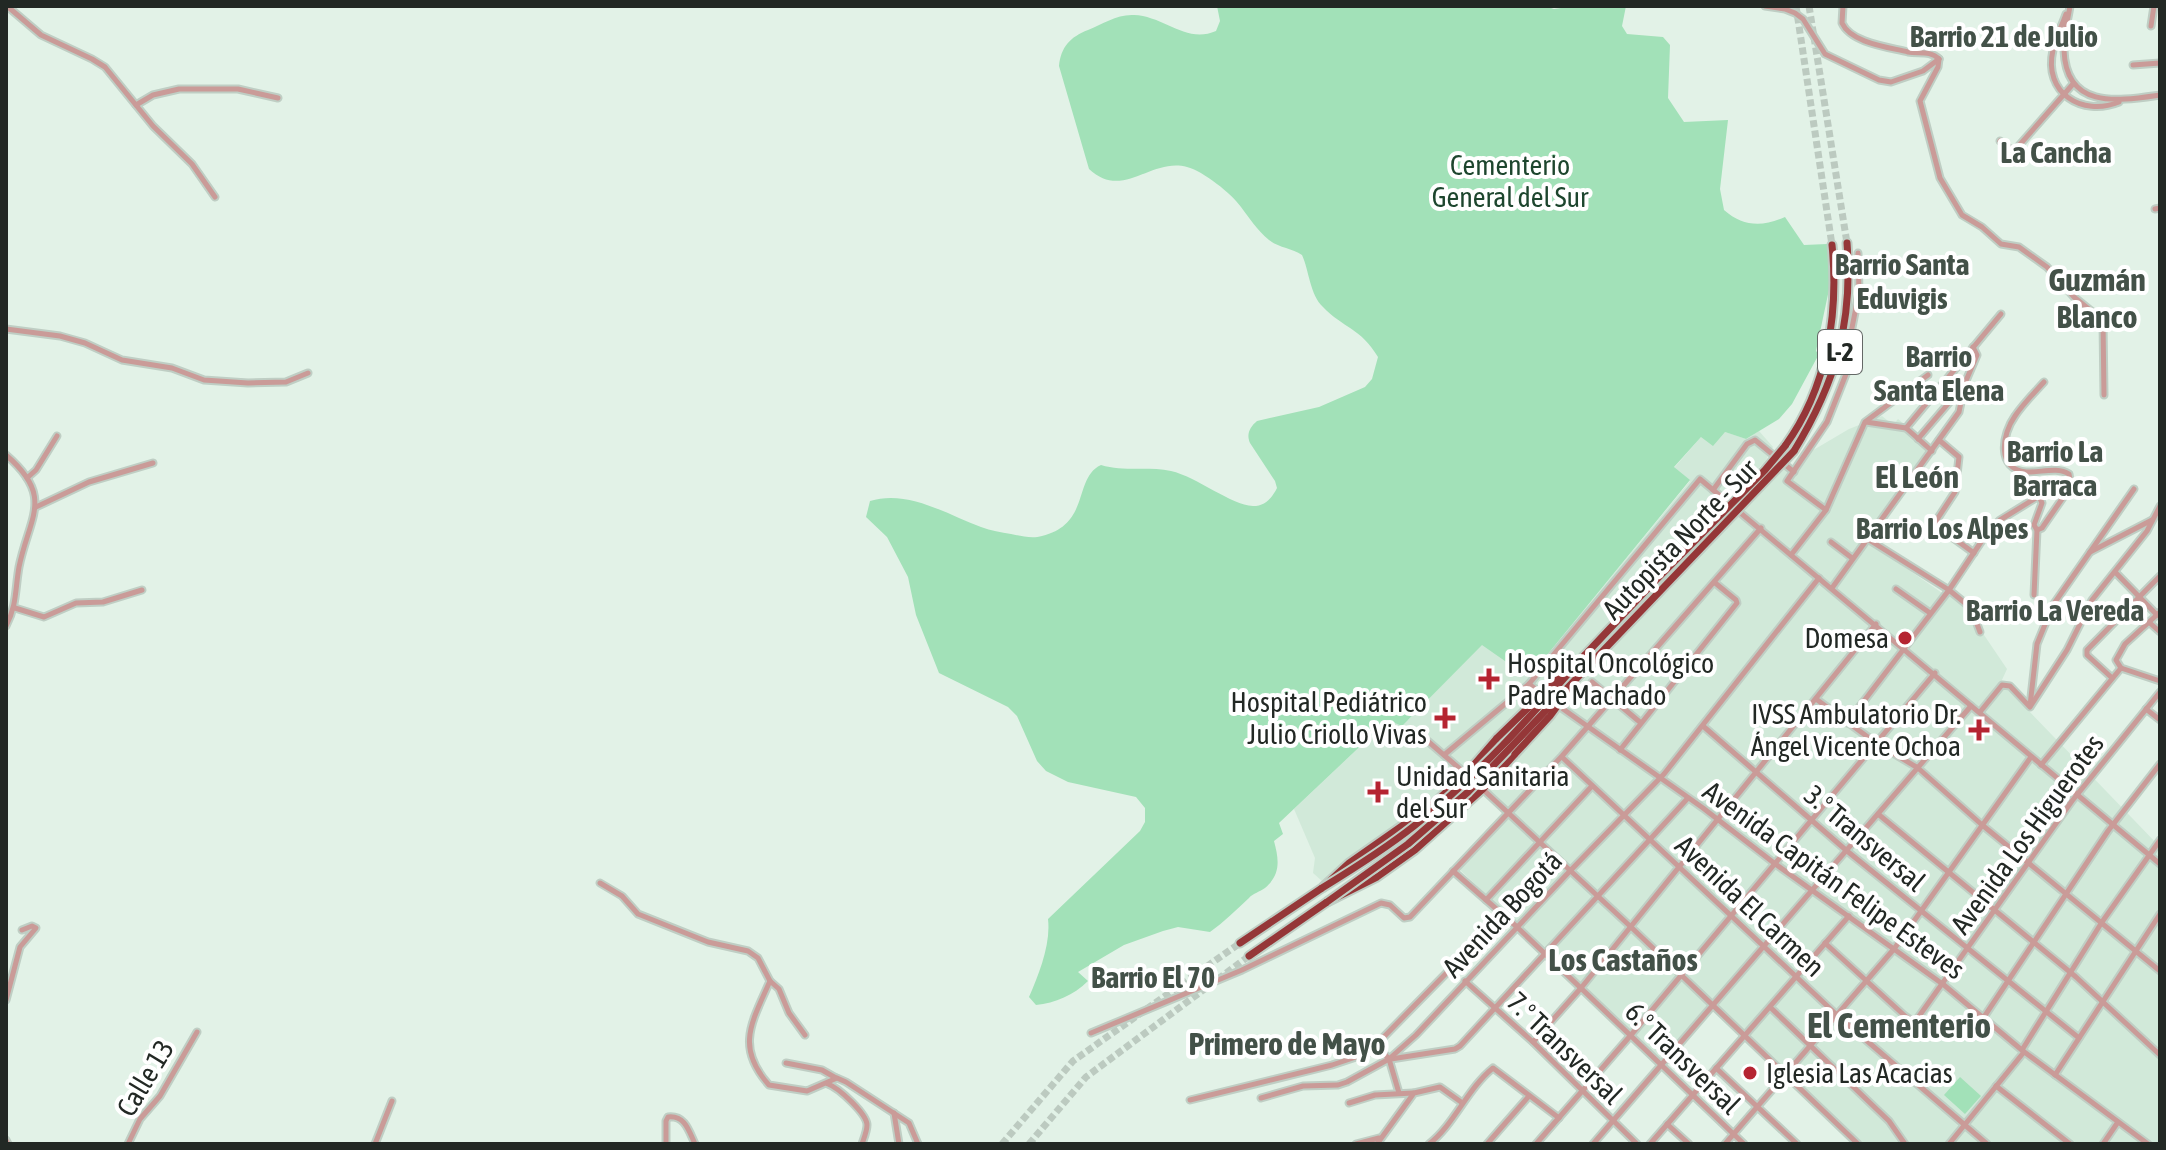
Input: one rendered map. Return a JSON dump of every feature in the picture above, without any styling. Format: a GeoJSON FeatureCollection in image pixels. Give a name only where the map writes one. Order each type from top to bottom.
{"type":"FeatureCollection","features":[{"type":"Feature","properties":{"kind":"highway","name":"Autopista Norte - Sur"},"geometry":{"type":"LineString","coordinates":[[1249,956],[1428,828],[1494,765],[1794,451],[1826,394],[1843,340],[1848,287],[1847,243]]}},
{"type":"Feature","properties":{"kind":"highway","name":"Autopista Norte - Sur"},"geometry":{"type":"LineString","coordinates":[[1240,943],[1392,842],[1444,801],[1765,470],[1802,420],[1826,355],[1834,302],[1832,245]]}},
{"type":"Feature","properties":{"kind":"highway"},"geometry":{"type":"LineString","coordinates":[[1322,888],[1349,863],[1412,820],[1466,774],[1545,690],[1584,656]]}},
{"type":"Feature","properties":{"kind":"highway"},"geometry":{"type":"LineString","coordinates":[[1327,902],[1377,877],[1426,840],[1483,789],[1550,716],[1576,679]]}},
{"type":"Feature","properties":{"kind":"street"},"geometry":{"type":"LineString","coordinates":[[7,6],[41,35],[105,67],[172,147],[192,164],[215,197]]}},
{"type":"Feature","properties":{"kind":"street"},"geometry":{"type":"LineString","coordinates":[[1765,6],[1795,13],[1803,19],[1825,54],[1879,80],[1891,82],[1923,71],[1939,59]]}},
{"type":"Feature","properties":{"kind":"street"},"geometry":{"type":"LineString","coordinates":[[1843,6],[1842,23],[1850,33],[1863,40],[1907,51],[1935,54],[1939,59],[1920,101],[1943,185],[1968,220],[1982,227],[2001,244],[2019,247],[2043,263],[2074,297],[2103,322],[2104,395]]}},
{"type":"Feature","properties":{"kind":"street"},"geometry":{"type":"LineString","coordinates":[[2069,6],[2064,50],[2073,84],[2089,96],[2123,101]]}},
{"type":"Feature","properties":{"kind":"street"},"geometry":{"type":"LineString","coordinates":[[2069,6],[2053,50],[2051,67],[2054,82],[2063,95],[2080,106],[2093,108],[2160,95]]}},
{"type":"Feature","properties":{"kind":"street"},"geometry":{"type":"LineString","coordinates":[[2151,26],[2154,6]]}},
{"type":"Feature","properties":{"kind":"street"},"geometry":{"type":"LineString","coordinates":[[2133,65],[2160,63]]}},
{"type":"Feature","properties":{"kind":"street"},"geometry":{"type":"LineString","coordinates":[[2000,141],[2010,149],[2016,149],[2073,84]]}},
{"type":"Feature","properties":{"kind":"street"},"geometry":{"type":"LineString","coordinates":[[136,105],[153,95],[179,89],[238,89],[278,98]]}},
{"type":"Feature","properties":{"kind":"street"},"geometry":{"type":"LineString","coordinates":[[1826,510],[1787,481],[1827,422],[1852,359],[1850,338],[1859,292],[1858,253]]}},
{"type":"Feature","properties":{"kind":"street"},"geometry":{"type":"LineString","coordinates":[[1906,428],[2001,314]]}},
{"type":"Feature","properties":{"kind":"street"},"geometry":{"type":"LineString","coordinates":[[6,329],[60,336],[122,360],[172,368],[204,380],[286,382],[308,373]]}},
{"type":"Feature","properties":{"kind":"street"},"geometry":{"type":"LineString","coordinates":[[1832,588],[1959,412],[1965,383],[1977,355],[1973,347]]}},
{"type":"Feature","properties":{"kind":"street"},"geometry":{"type":"LineString","coordinates":[[1791,555],[1826,510],[1865,422],[1928,375]]}},
{"type":"Feature","properties":{"kind":"street"},"geometry":{"type":"LineString","coordinates":[[2037,530],[2053,513],[2071,486],[2072,479],[2064,470],[2026,472],[2014,468],[2004,456],[2004,448],[2015,416],[2044,382]]}},
{"type":"Feature","properties":{"kind":"street"},"geometry":{"type":"LineString","coordinates":[[1918,439],[1965,383]]}},
{"type":"Feature","properties":{"kind":"street"},"geometry":{"type":"LineString","coordinates":[[1865,422],[1906,428],[1932,451]]}},
{"type":"Feature","properties":{"kind":"street"},"geometry":{"type":"LineString","coordinates":[[27,478],[36,470],[57,436]]}},
{"type":"Feature","properties":{"kind":"street"},"geometry":{"type":"LineString","coordinates":[[1713,490],[1747,444],[1755,440],[1794,472]]}},
{"type":"Feature","properties":{"kind":"street"},"geometry":{"type":"LineString","coordinates":[[1939,440],[1959,457],[1955,492],[1936,521],[1941,529],[1974,553]]}},
{"type":"Feature","properties":{"kind":"street"},"geometry":{"type":"LineString","coordinates":[[6,455],[27,478],[36,507],[19,567],[15,608],[6,626]]}},
{"type":"Feature","properties":{"kind":"street"},"geometry":{"type":"LineString","coordinates":[[36,507],[89,482],[153,463]]}},
{"type":"Feature","properties":{"kind":"street"},"geometry":{"type":"LineString","coordinates":[[1444,755],[1529,684],[1700,479],[1935,673],[2113,824],[2147,858],[2160,864]]}},
{"type":"Feature","properties":{"kind":"street"},"geometry":{"type":"LineString","coordinates":[[2030,707],[2037,644],[2053,605],[2134,489]]}},
{"type":"Feature","properties":{"kind":"street"},"geometry":{"type":"LineString","coordinates":[[1847,723],[1949,590],[1987,533],[2000,520],[2039,496],[2042,503],[2034,525],[2037,530],[2034,595]]}},
{"type":"Feature","properties":{"kind":"street"},"geometry":{"type":"LineString","coordinates":[[2030,707],[2067,650],[2092,600],[2116,573],[2160,506]]}},
{"type":"Feature","properties":{"kind":"street"},"geometry":{"type":"LineString","coordinates":[[2087,553],[2153,520]]}},
{"type":"Feature","properties":{"kind":"street"},"geometry":{"type":"LineString","coordinates":[[1091,1033],[1242,970],[1381,903],[1390,905],[1404,918],[1410,917],[1562,756],[1761,528]]}},
{"type":"Feature","properties":{"kind":"street"},"geometry":{"type":"LineString","coordinates":[[1866,538],[1949,590],[1971,608],[1980,632]]}},
{"type":"Feature","properties":{"kind":"street"},"geometry":{"type":"LineString","coordinates":[[1831,542],[1852,558]]}},
{"type":"Feature","properties":{"kind":"street"},"geometry":{"type":"LineString","coordinates":[[2116,573],[2159,614],[2125,644],[2116,660],[2121,668],[2160,681]]}},
{"type":"Feature","properties":{"kind":"street"},"geometry":{"type":"LineString","coordinates":[[2111,677],[2087,655],[2087,650],[2160,576]]}},
{"type":"Feature","properties":{"kind":"street","name":"Avenida Bogotá"},"geometry":{"type":"LineString","coordinates":[[1261,1098],[1303,1086],[1338,1085],[1389,1059],[1416,1035],[1660,779],[1819,578]]}},
{"type":"Feature","properties":{"kind":"street"},"geometry":{"type":"LineString","coordinates":[[1620,750],[1737,603],[1714,582]]}},
{"type":"Feature","properties":{"kind":"street"},"geometry":{"type":"LineString","coordinates":[[1896,589],[1930,613]]}},
{"type":"Feature","properties":{"kind":"street"},"geometry":{"type":"LineString","coordinates":[[15,608],[44,617],[76,603],[111,600],[142,590]]}},
{"type":"Feature","properties":{"kind":"street"},"geometry":{"type":"LineString","coordinates":[[2150,623],[2160,632]]}},
{"type":"Feature","properties":{"kind":"street"},"geometry":{"type":"LineString","coordinates":[[1533,1042],[1581,988],[1876,624]]}},
{"type":"Feature","properties":{"kind":"street"},"geometry":{"type":"LineString","coordinates":[[2041,765],[2121,668]]}},
{"type":"Feature","properties":{"kind":"street"},"geometry":{"type":"LineString","coordinates":[[1536,1144],[1935,673]]}},
{"type":"Feature","properties":{"kind":"street"},"geometry":{"type":"LineString","coordinates":[[1592,682],[1641,723]]}},
{"type":"Feature","properties":{"kind":"street","name":"Avenida Capitán Felipe Esteves"},"geometry":{"type":"LineString","coordinates":[[1529,684],[1944,985],[2023,1051],[2148,1144]]}},
{"type":"Feature","properties":{"kind":"street"},"geometry":{"type":"LineString","coordinates":[[1980,712],[2002,685],[2010,686],[2030,707]]}},
{"type":"Feature","properties":{"kind":"street","name":"Avenida Los Higuerotes"},"geometry":{"type":"LineString","coordinates":[[1825,943],[1912,1021],[1921,1015],[2027,861],[2160,692]]}},
{"type":"Feature","properties":{"kind":"street"},"geometry":{"type":"LineString","coordinates":[[1816,699],[1876,743],[1918,768],[1981,824],[2160,971]]}},
{"type":"Feature","properties":{"kind":"street"},"geometry":{"type":"LineString","coordinates":[[1593,1144],[1972,706]]}},
{"type":"Feature","properties":{"kind":"street"},"geometry":{"type":"LineString","coordinates":[[2146,709],[2160,720]]}},
{"type":"Feature","properties":{"kind":"street","name":"3.° Transversal"},"geometry":{"type":"LineString","coordinates":[[1703,726],[1847,851],[2079,1038]]}},
{"type":"Feature","properties":{"kind":"street"},"geometry":{"type":"LineString","coordinates":[[1423,737],[1681,973],[1858,1144]]}},
{"type":"Feature","properties":{"kind":"street","name":"Avenida El Carmen"},"geometry":{"type":"LineString","coordinates":[[1562,756],[1838,1016],[1987,1144]]}},
{"type":"Feature","properties":{"kind":"street"},"geometry":{"type":"LineString","coordinates":[[1725,1144],[1894,949],[2031,757]]}},
{"type":"Feature","properties":{"kind":"street"},"geometry":{"type":"LineString","coordinates":[[1984,1017],[2108,831],[2160,764]]}},
{"type":"Feature","properties":{"kind":"street"},"geometry":{"type":"LineString","coordinates":[[1486,900],[1592,786]]}},
{"type":"Feature","properties":{"kind":"street"},"geometry":{"type":"LineString","coordinates":[[1389,1059],[1455,1049],[1688,798]]}},
{"type":"Feature","properties":{"kind":"street"},"geometry":{"type":"LineString","coordinates":[[1878,814],[2035,942],[2160,1055]]}},
{"type":"Feature","properties":{"kind":"street"},"geometry":{"type":"LineString","coordinates":[[1949,1144],[2023,1051],[2102,922],[2160,840]]}},
{"type":"Feature","properties":{"kind":"street","name":"6.° Transversal"},"geometry":{"type":"LineString","coordinates":[[1453,871],[1517,927],[1744,1144]]}},
{"type":"Feature","properties":{"kind":"street"},"geometry":{"type":"LineString","coordinates":[[600,883],[622,896],[638,914],[708,942],[748,951],[758,958],[805,1035]]}},
{"type":"Feature","properties":{"kind":"street"},"geometry":{"type":"LineString","coordinates":[[2055,1075],[2160,914]]}},
{"type":"Feature","properties":{"kind":"street"},"geometry":{"type":"LineString","coordinates":[[1650,1144],[1849,916]]}},
{"type":"Feature","properties":{"kind":"street"},"geometry":{"type":"LineString","coordinates":[[6,1000],[20,947],[36,928],[32,926],[22,930]]}},
{"type":"Feature","properties":{"kind":"street"},"geometry":{"type":"LineString","coordinates":[[1190,1100],[1332,1065],[1368,1053],[1471,948]]}},
{"type":"Feature","properties":{"kind":"street"},"geometry":{"type":"LineString","coordinates":[[770,981],[751,1024],[748,1040],[751,1059],[759,1074],[769,1085],[807,1091],[837,1078]]}},
{"type":"Feature","properties":{"kind":"street","name":"7.° Transversal"},"geometry":{"type":"LineString","coordinates":[[1465,981],[1533,1042],[1637,1144]]}},
{"type":"Feature","properties":{"kind":"street"},"geometry":{"type":"LineString","coordinates":[[1770,1007],[1889,1121],[1905,1144]]}},
{"type":"Feature","properties":{"kind":"street","name":"Calle 13"},"geometry":{"type":"LineString","coordinates":[[128,1144],[140,1119],[160,1096],[197,1032]]}},
{"type":"Feature","properties":{"kind":"street"},"geometry":{"type":"LineString","coordinates":[[1377,1046],[1389,1059],[1399,1093]]}},
{"type":"Feature","properties":{"kind":"street"},"geometry":{"type":"LineString","coordinates":[[786,1063],[822,1070],[837,1078],[909,1123],[918,1144]]}},
{"type":"Feature","properties":{"kind":"street"},"geometry":{"type":"LineString","coordinates":[[1429,1144],[1439,1135],[1461,1102],[1493,1068],[1559,1118]]}},
{"type":"Feature","properties":{"kind":"street"},"geometry":{"type":"LineString","coordinates":[[1716,1068],[1797,1144]]}},
{"type":"Feature","properties":{"kind":"street"},"geometry":{"type":"LineString","coordinates":[[828,1084],[838,1089],[865,1115],[868,1126],[862,1144]]}},
{"type":"Feature","properties":{"kind":"street"},"geometry":{"type":"LineString","coordinates":[[1996,1086],[2070,1144]]}},
{"type":"Feature","properties":{"kind":"street"},"geometry":{"type":"LineString","coordinates":[[1349,1103],[1375,1095],[1414,1093],[1440,1087],[1461,1102]]}},
{"type":"Feature","properties":{"kind":"street"},"geometry":{"type":"LineString","coordinates":[[1356,1144],[1378,1141],[1414,1093]]}},
{"type":"Feature","properties":{"kind":"street"},"geometry":{"type":"LineString","coordinates":[[1487,1144],[1529,1096]]}},
{"type":"Feature","properties":{"kind":"street"},"geometry":{"type":"LineString","coordinates":[[375,1144],[392,1101]]}},
{"type":"Feature","properties":{"kind":"street"},"geometry":{"type":"LineString","coordinates":[[894,1113],[899,1144]]}},
{"type":"Feature","properties":{"kind":"street"},"geometry":{"type":"LineString","coordinates":[[666,1144],[666,1121],[668,1117],[675,1116],[687,1126],[695,1144]]}},
{"type":"Feature","properties":{"kind":"street"},"geometry":{"type":"LineString","coordinates":[[2103,1144],[2118,1122]]}},
{"type":"Feature","properties":{"kind":"street"},"geometry":{"type":"LineString","coordinates":[[1667,1124],[1689,1144]]}},
{"type":"Feature","properties":{"kind":"shaded area"},"geometry":{"type":"Polygon","coordinates":[[[1882,416],[1893,425],[1898,419],[1935,450],[1864,539],[1945,595],[1949,592],[1976,610],[1982,632],[2007,669],[2001,682],[2160,847],[2160,1144],[1864,1144],[1713,1001],[1661,1059],[1460,870],[1513,813],[1488,789],[1588,675],[1575,664],[1583,654],[1550,680],[1473,763],[1417,813],[1322,881],[1313,873],[1315,858],[1294,809],[1388,720],[1408,720],[1484,642],[1534,671],[1690,481],[1674,468],[1701,437],[1725,432],[1746,439],[1759,431],[1773,447],[1766,460],[1721,509],[1734,520],[1785,462],[1789,467],[1786,479],[1810,452],[1849,429],[1882,416]]]}},
{"type":"Feature","properties":{"kind":"green space","name":"Cementerio General del Sur"},"geometry":{"type":"Polygon","coordinates":[[[1217,6],[1545,6],[1554,9],[1626,6],[1622,26],[1627,34],[1663,37],[1670,45],[1668,98],[1684,122],[1728,120],[1720,189],[1724,210],[1738,220],[1753,224],[1769,223],[1785,217],[1804,245],[1827,244],[1834,266],[1816,351],[1819,354],[1792,404],[1779,419],[1746,439],[1725,432],[1713,446],[1701,437],[1674,467],[1690,480],[1534,671],[1525,675],[1482,645],[1402,726],[1388,720],[1279,823],[1283,834],[1274,841],[1278,861],[1276,872],[1265,888],[1251,896],[1210,932],[1178,927],[1124,945],[1078,972],[1088,981],[1077,990],[1057,1000],[1036,1005],[1029,997],[1046,949],[1048,919],[1140,831],[1145,822],[1145,808],[1136,797],[1068,782],[1046,771],[1037,761],[1017,716],[1008,707],[939,673],[916,615],[908,577],[887,537],[866,517],[870,501],[899,498],[927,505],[988,530],[1038,537],[1068,522],[1092,471],[1101,465],[1171,471],[1235,501],[1261,505],[1277,488],[1250,443],[1252,426],[1257,421],[1319,407],[1365,387],[1372,379],[1378,357],[1365,340],[1319,302],[1302,255],[1269,240],[1237,202],[1217,184],[1187,167],[1161,168],[1114,181],[1101,178],[1089,169],[1059,66],[1062,53],[1071,39],[1128,15],[1145,17],[1185,32],[1205,34],[1216,31],[1220,21],[1217,6]]]}},
{"type":"Feature","properties":{"kind":"green space"},"geometry":{"type":"Polygon","coordinates":[[[1960,1077],[1981,1096],[1965,1114],[1944,1095],[1960,1077]]]}},
{"type":"Feature","properties":{"kind":"tunnel"},"geometry":{"type":"LineString","coordinates":[[1796,6],[1832,245]]}},
{"type":"Feature","properties":{"kind":"tunnel"},"geometry":{"type":"LineString","coordinates":[[1809,6],[1847,243]]}},
{"type":"Feature","properties":{"kind":"tunnel"},"geometry":{"type":"LineString","coordinates":[[1002,1144],[1073,1061],[1240,943]]}},
{"type":"Feature","properties":{"kind":"tunnel"},"geometry":{"type":"LineString","coordinates":[[1029,1144],[1086,1077],[1249,956]]}},
{"type":"Feature","properties":{"kind":"place","name":"Domesa"},"geometry":{"type":"Point","coordinates":[1905,638]}},
{"type":"Feature","properties":{"kind":"place","name":"Hospital Oncológico Padre Machado"},"geometry":{"type":"Point","coordinates":[1489,679]}},
{"type":"Feature","properties":{"kind":"place","name":"Hospital Pediátrico Julio Criollo Vivas"},"geometry":{"type":"Point","coordinates":[1445,718]}},
{"type":"Feature","properties":{"kind":"place","name":"IVSS Ambulatorio Dr. Ángel Vicente Ochoa"},"geometry":{"type":"Point","coordinates":[1979,730]}},
{"type":"Feature","properties":{"kind":"place","name":"Unidad Sanitaria del Sur"},"geometry":{"type":"Point","coordinates":[1378,792]}},
{"type":"Feature","properties":{"kind":"place","name":"Iglesia Las Acacias"},"geometry":{"type":"Point","coordinates":[1750,1073]}},
{"type":"Feature","properties":{"kind":"district","name":"Barrio 21 de Julio"},"geometry":{"type":"Point","coordinates":[2004,36]}},
{"type":"Feature","properties":{"kind":"district","name":"La Cancha"},"geometry":{"type":"Point","coordinates":[2056,152]}},
{"type":"Feature","properties":{"kind":"district","name":"Barrio Santa Eduvigis"},"geometry":{"type":"Point","coordinates":[1902,281]}},
{"type":"Feature","properties":{"kind":"district","name":"Guzmán Blanco"},"geometry":{"type":"Point","coordinates":[2097,298]}},
{"type":"Feature","properties":{"kind":"district","name":"Barrio Santa Elena"},"geometry":{"type":"Point","coordinates":[1939,373]}},
{"type":"Feature","properties":{"kind":"district","name":"Barrio La Barraca"},"geometry":{"type":"Point","coordinates":[2055,468]}},
{"type":"Feature","properties":{"kind":"district","name":"El León"},"geometry":{"type":"Point","coordinates":[1917,476]}},
{"type":"Feature","properties":{"kind":"district","name":"Barrio Los Alpes"},"geometry":{"type":"Point","coordinates":[1942,528]}},
{"type":"Feature","properties":{"kind":"district","name":"Barrio La Vereda"},"geometry":{"type":"Point","coordinates":[2055,610]}},
{"type":"Feature","properties":{"kind":"district","name":"Los Castaños"},"geometry":{"type":"Point","coordinates":[1623,959]}},
{"type":"Feature","properties":{"kind":"district","name":"Barrio El 70"},"geometry":{"type":"Point","coordinates":[1153,977]}},
{"type":"Feature","properties":{"kind":"district","name":"El Cementerio"},"geometry":{"type":"Point","coordinates":[1899,1025]}},
{"type":"Feature","properties":{"kind":"district","name":"Primero de Mayo"},"geometry":{"type":"Point","coordinates":[1287,1043]}}]}
